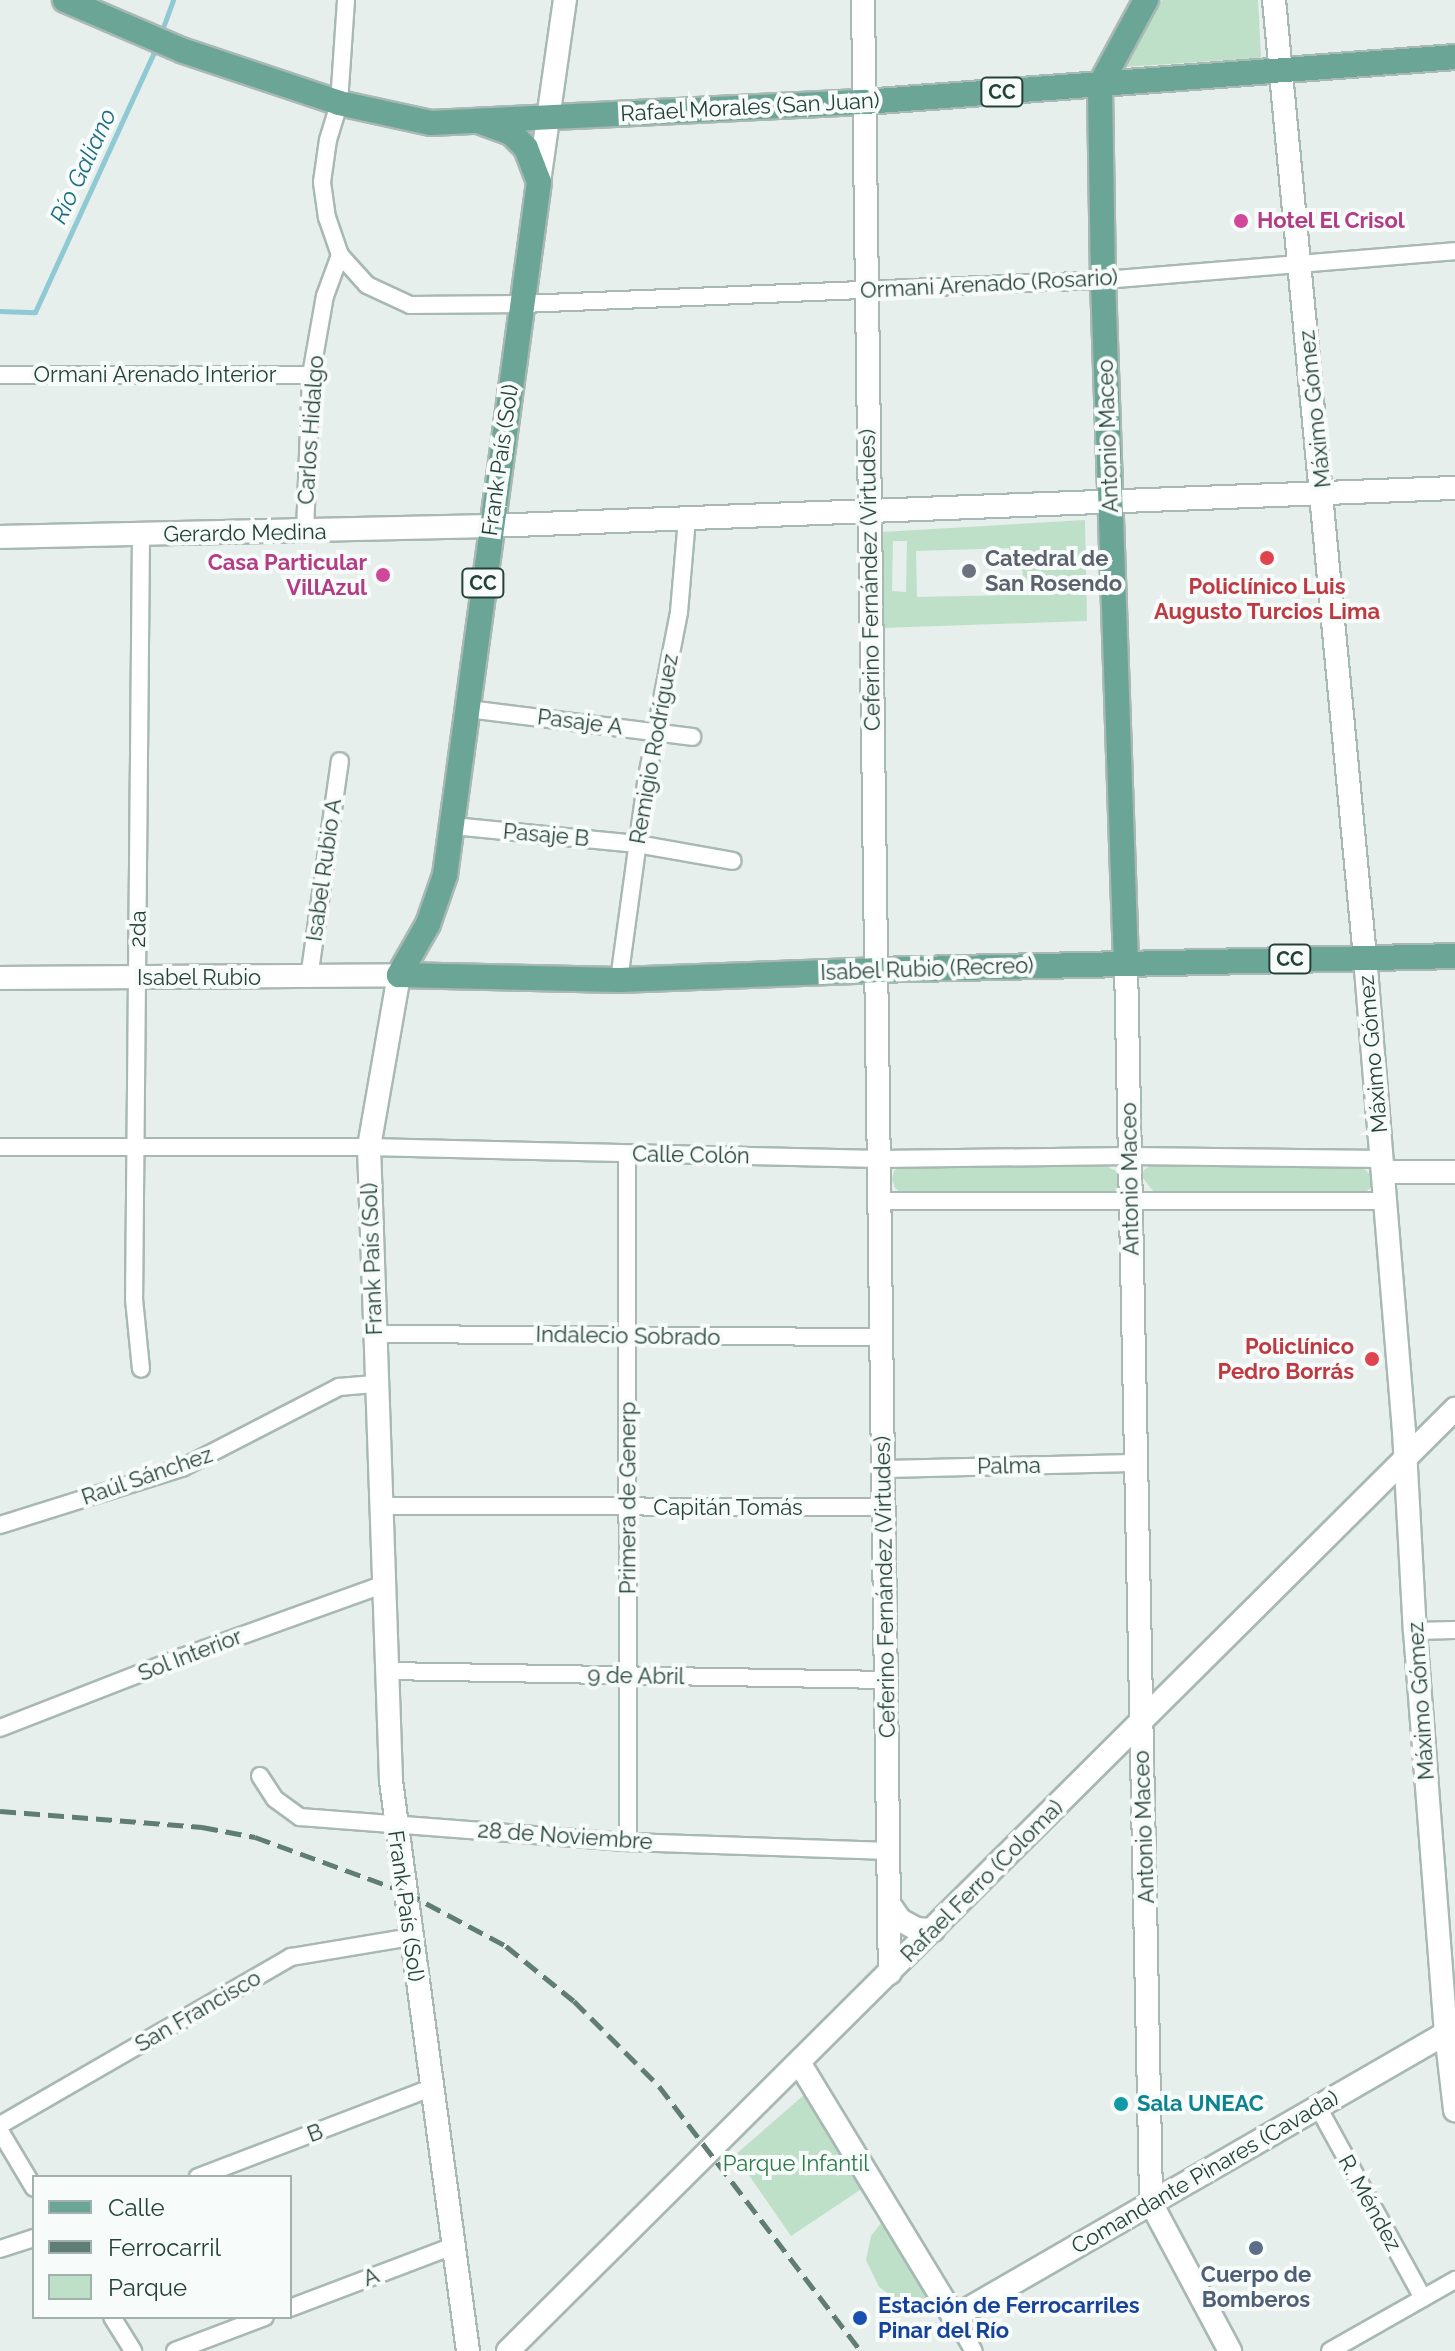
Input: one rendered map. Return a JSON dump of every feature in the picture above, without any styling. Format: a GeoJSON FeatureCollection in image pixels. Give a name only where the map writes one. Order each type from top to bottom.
{"type":"FeatureCollection","features":[{"type":"Feature","properties":{"kind":"main road","name":"Rafael Morales (San Juan)"},"geometry":{"type":"LineString","coordinates":[[65,0],[109,9],[145,34],[181,50],[339,103],[431,123],[865,102],[1455,57]]}},
{"type":"Feature","properties":{"kind":"main road","name":"Antonio Maceo"},"geometry":{"type":"LineString","coordinates":[[1126,963],[1103,280],[1100,85],[1146,0]]}},
{"type":"Feature","properties":{"kind":"main road","name":"CC"},"geometry":{"type":"LineString","coordinates":[[478,121],[511,133],[526,148],[539,182]]}},
{"type":"Feature","properties":{"kind":"main road","name":"Frank País (Sol)"},"geometry":{"type":"LineString","coordinates":[[399,975],[437,902],[453,826],[490,526],[539,182]]}},
{"type":"Feature","properties":{"kind":"main road","name":"Isabel Rubio (Recreo)"},"geometry":{"type":"LineString","coordinates":[[399,975],[619,980],[875,970],[1455,956]]}},
{"type":"Feature","properties":{"kind":"street"},"geometry":{"type":"LineString","coordinates":[[346,0],[339,103],[328,140],[322,182],[327,218],[340,255],[367,285],[410,305],[523,304]]}},
{"type":"Feature","properties":{"kind":"street"},"geometry":{"type":"LineString","coordinates":[[539,182],[565,0]]}},
{"type":"Feature","properties":{"kind":"street","name":"Ceferino Fernández (Virtudes)"},"geometry":{"type":"LineString","coordinates":[[863,0],[890,1973]]}},
{"type":"Feature","properties":{"kind":"street","name":"Máximo Gómez"},"geometry":{"type":"LineString","coordinates":[[1274,0],[1323,496],[1386,1201],[1406,1457],[1415,1631],[1455,2110]]}},
{"type":"Feature","properties":{"kind":"street","name":"Ormani Arenado (Rosario)"},"geometry":{"type":"LineString","coordinates":[[523,304],[1103,280],[1455,251]]}},
{"type":"Feature","properties":{"kind":"street","name":"Carlos Hidalgo"},"geometry":{"type":"LineString","coordinates":[[305,532],[311,375],[325,296],[340,255]]}},
{"type":"Feature","properties":{"kind":"street","name":"Ormani Arenado Interior"},"geometry":{"type":"LineString","coordinates":[[0,375],[311,375]]}},
{"type":"Feature","properties":{"kind":"street","name":"Gerardo Medina"},"geometry":{"type":"LineString","coordinates":[[0,537],[305,532],[868,514],[1455,488]]}},
{"type":"Feature","properties":{"kind":"street","name":"Remigio Rodríguez"},"geometry":{"type":"LineString","coordinates":[[619,980],[637,844],[679,612],[687,518]]}},
{"type":"Feature","properties":{"kind":"street","name":"2da"},"geometry":{"type":"LineString","coordinates":[[141,535],[134,1299],[141,1369]]}},
{"type":"Feature","properties":{"kind":"street","name":"Pasaje A"},"geometry":{"type":"LineString","coordinates":[[468,709],[692,737]]}},
{"type":"Feature","properties":{"kind":"street","name":"Isabel Rubio A"},"geometry":{"type":"LineString","coordinates":[[309,978],[340,761]]}},
{"type":"Feature","properties":{"kind":"street","name":"Pasaje B"},"geometry":{"type":"LineString","coordinates":[[453,826],[637,844],[733,861]]}},
{"type":"Feature","properties":{"kind":"street","name":"Antonio Maceo"},"geometry":{"type":"LineString","coordinates":[[1126,963],[1151,2203],[1230,2351]]}},
{"type":"Feature","properties":{"kind":"street","name":"Isabel Rubio"},"geometry":{"type":"LineString","coordinates":[[0,978],[399,975]]}},
{"type":"Feature","properties":{"kind":"street","name":"Frank País (Sol)"},"geometry":{"type":"LineString","coordinates":[[399,975],[369,1147],[386,1671],[395,1823],[468,2351]]}},
{"type":"Feature","properties":{"kind":"street","name":"Calle Colón"},"geometry":{"type":"LineString","coordinates":[[0,1147],[369,1147],[880,1159],[1131,1156],[1455,1172]]}},
{"type":"Feature","properties":{"kind":"street","name":"Primera de Generp"},"geometry":{"type":"LineString","coordinates":[[627,1154],[628,1842]]}},
{"type":"Feature","properties":{"kind":"street"},"geometry":{"type":"LineString","coordinates":[[880,1201],[1386,1201]]}},
{"type":"Feature","properties":{"kind":"street","name":"Indalecio Sobrado"},"geometry":{"type":"LineString","coordinates":[[373,1334],[882,1337]]}},
{"type":"Feature","properties":{"kind":"street","name":"Raúl Sánchez"},"geometry":{"type":"LineString","coordinates":[[0,1525],[182,1468],[339,1387],[377,1384]]}},
{"type":"Feature","properties":{"kind":"street","name":"Rafael Ferro (Coloma)"},"geometry":{"type":"LineString","coordinates":[[508,2351],[800,2064],[1141,1723],[1177,1683],[1455,1409]]}},
{"type":"Feature","properties":{"kind":"street","name":"Palma"},"geometry":{"type":"LineString","coordinates":[[884,1469],[1134,1463]]}},
{"type":"Feature","properties":{"kind":"street","name":"Capitán Tomás"},"geometry":{"type":"LineString","coordinates":[[380,1506],[884,1507]]}},
{"type":"Feature","properties":{"kind":"street","name":"Sol Interior"},"geometry":{"type":"LineString","coordinates":[[0,1728],[382,1585]]}},
{"type":"Feature","properties":{"kind":"street"},"geometry":{"type":"LineString","coordinates":[[1415,1631],[1455,1630]]}},
{"type":"Feature","properties":{"kind":"street"},"geometry":{"type":"LineString","coordinates":[[1140,1664],[1153,1681],[1177,1683]]}},
{"type":"Feature","properties":{"kind":"street","name":"9 de Abril"},"geometry":{"type":"LineString","coordinates":[[386,1671],[886,1680]]}},
{"type":"Feature","properties":{"kind":"street"},"geometry":{"type":"LineString","coordinates":[[1097,1767],[1121,1765],[1142,1777]]}},
{"type":"Feature","properties":{"kind":"street","name":"28 de Noviembre"},"geometry":{"type":"LineString","coordinates":[[260,1776],[275,1799],[300,1817],[628,1842],[889,1851]]}},
{"type":"Feature","properties":{"kind":"street"},"geometry":{"type":"LineString","coordinates":[[889,1904],[900,1920],[917,1929],[933,1930]]}},
{"type":"Feature","properties":{"kind":"street","name":"San Francisco"},"geometry":{"type":"LineString","coordinates":[[0,2125],[291,1957],[411,1937]]}},
{"type":"Feature","properties":{"kind":"street","name":"Comandante Pinares (Cavada)"},"geometry":{"type":"LineString","coordinates":[[954,2317],[1450,2031]]}},
{"type":"Feature","properties":{"kind":"street"},"geometry":{"type":"LineString","coordinates":[[800,2064],[974,2351]]}},
{"type":"Feature","properties":{"kind":"street","name":"B"},"geometry":{"type":"LineString","coordinates":[[203,2175],[431,2088]]}},
{"type":"Feature","properties":{"kind":"street","name":"R. Méndez"},"geometry":{"type":"LineString","coordinates":[[1318,2107],[1423,2298]]}},
{"type":"Feature","properties":{"kind":"street"},"geometry":{"type":"LineString","coordinates":[[0,2131],[32,2185]]}},
{"type":"Feature","properties":{"kind":"street"},"geometry":{"type":"LineString","coordinates":[[0,2249],[32,2239]]}},
{"type":"Feature","properties":{"kind":"street","name":"A"},"geometry":{"type":"LineString","coordinates":[[292,2307],[453,2246]]}},
{"type":"Feature","properties":{"kind":"street"},"geometry":{"type":"LineString","coordinates":[[1330,2351],[1455,2280]]}},
{"type":"Feature","properties":{"kind":"street"},"geometry":{"type":"LineString","coordinates":[[113,2319],[133,2351]]}},
{"type":"Feature","properties":{"kind":"street"},"geometry":{"type":"LineString","coordinates":[[175,2351],[260,2319]]}},
{"type":"Feature","properties":{"kind":"green space"},"geometry":{"type":"Polygon","coordinates":[[[1162,0],[1258,0],[1261,58],[1124,67],[1162,0]]]}},
{"type":"Feature","properties":{"kind":"green space"},"geometry":{"type":"Polygon","coordinates":[[[1085,520],[1087,621],[882,628],[882,532],[1085,520]],[[893,541],[892,591],[906,592],[907,541],[893,541]],[[1009,548],[916,551],[917,597],[1011,595],[1011,584],[1023,583],[1022,559],[1010,559],[1009,548]]]}},
{"type":"Feature","properties":{"kind":"green space"},"geometry":{"type":"Polygon","coordinates":[[[903,1164],[1108,1167],[1118,1172],[1119,1183],[1115,1192],[1107,1193],[903,1194],[895,1188],[892,1179],[894,1171],[903,1164]]]}},
{"type":"Feature","properties":{"kind":"green space"},"geometry":{"type":"Polygon","coordinates":[[[1151,1165],[1363,1168],[1371,1175],[1373,1186],[1363,1194],[1154,1192],[1142,1177],[1144,1170],[1151,1165]]]}},
{"type":"Feature","properties":{"kind":"green space","name":"Parque Infantil"},"geometry":{"type":"Polygon","coordinates":[[[805,2094],[863,2188],[791,2236],[735,2155],[805,2094]]]}},
{"type":"Feature","properties":{"kind":"green space"},"geometry":{"type":"Polygon","coordinates":[[[885,2218],[936,2301],[920,2309],[905,2306],[879,2287],[866,2260],[871,2236],[885,2218]]]}},
{"type":"Feature","properties":{"kind":"waterway","name":"Río Galiano"},"geometry":{"type":"LineString","coordinates":[[161,33],[173,0]]}},
{"type":"Feature","properties":{"kind":"waterway","name":"Río Galiano"},"geometry":{"type":"LineString","coordinates":[[0,311],[35,312],[157,46]]}},
{"type":"Feature","properties":{"kind":"railway"},"geometry":{"type":"LineString","coordinates":[[0,1811],[202,1827],[255,1837],[405,1892],[506,1946],[574,2001],[659,2086],[861,2351]]}},
{"type":"Feature","properties":{"kind":"place","name":"Hotel El Crisol"},"geometry":{"type":"Point","coordinates":[1241,221]}},
{"type":"Feature","properties":{"kind":"place","name":"Policlínico Luis Augusto Turcios Lima"},"geometry":{"type":"Point","coordinates":[1267,558]}},
{"type":"Feature","properties":{"kind":"place","name":"Catedral de San Rosendo"},"geometry":{"type":"Point","coordinates":[969,571]}},
{"type":"Feature","properties":{"kind":"place","name":"Casa Particular VillAzul"},"geometry":{"type":"Point","coordinates":[383,575]}},
{"type":"Feature","properties":{"kind":"place","name":"Policlínico Pedro Borrás"},"geometry":{"type":"Point","coordinates":[1372,1359]}},
{"type":"Feature","properties":{"kind":"place","name":"Sala UNEAC"},"geometry":{"type":"Point","coordinates":[1121,2104]}},
{"type":"Feature","properties":{"kind":"place","name":"Cuerpo de Bomberos"},"geometry":{"type":"Point","coordinates":[1256,2248]}},
{"type":"Feature","properties":{"kind":"place","name":"Estación de Ferrocarriles Pinar del Río"},"geometry":{"type":"Point","coordinates":[860,2318]}}]}
